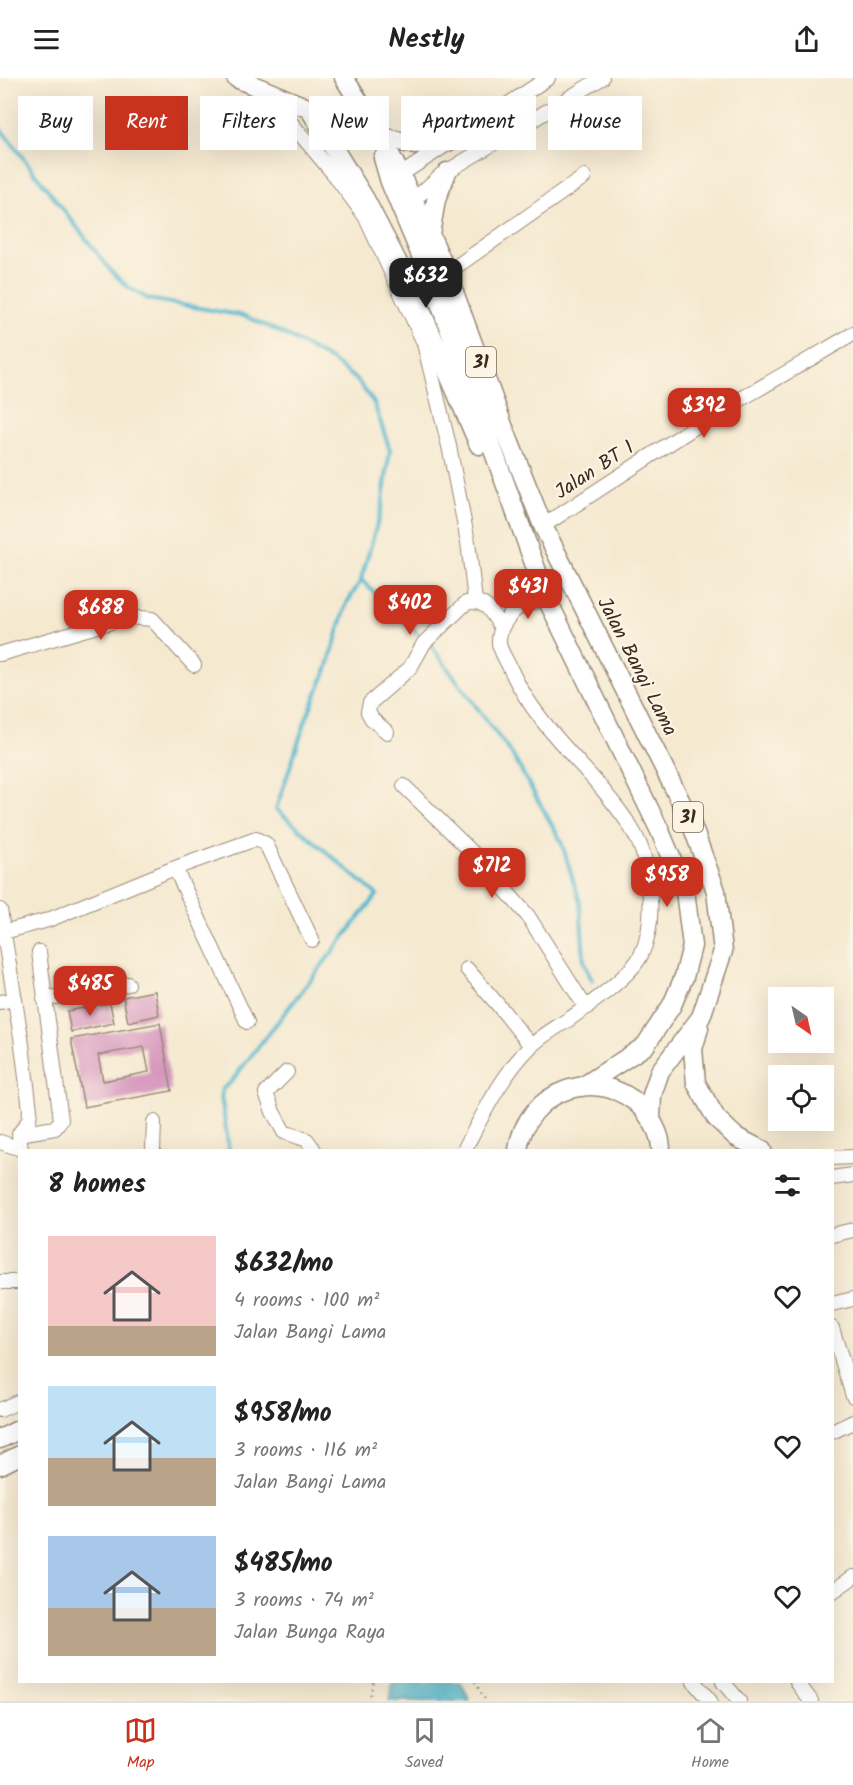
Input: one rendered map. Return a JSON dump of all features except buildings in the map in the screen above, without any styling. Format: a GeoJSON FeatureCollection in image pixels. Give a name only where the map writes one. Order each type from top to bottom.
{"type":"FeatureCollection","features":[{"type":"Feature","properties":{"kind":"main road","name":"Jalan Bangi Lama"},"geometry":{"type":"LineString","coordinates":[[344,78],[355,96]]}},
{"type":"Feature","properties":{"kind":"main road"},"geometry":{"type":"LineString","coordinates":[[241,81],[309,110]]}},
{"type":"Feature","properties":{"kind":"main road","name":"Jalan Bangi Lama"},"geometry":{"type":"LineString","coordinates":[[335,150],[365,199],[414,294],[491,471],[517,517]]}},
{"type":"Feature","properties":{"kind":"main road","name":"Jalan Bangi Lama"},"geometry":{"type":"LineString","coordinates":[[382,150],[382,156],[408,205],[433,284],[547,599],[660,831],[685,891],[692,946],[684,977],[672,1005],[645,1046],[582,1087]]}},
{"type":"Feature","properties":{"kind":"main road"},"geometry":{"type":"LineString","coordinates":[[430,234],[436,200],[447,171]]}},
{"type":"Feature","properties":{"kind":"main road","name":"Jalan Bangi Lama"},"geometry":{"type":"LineString","coordinates":[[408,205],[430,234],[447,273],[543,526],[690,820],[716,891],[723,951],[701,1017],[660,1071],[652,1095],[651,1118]]}},
{"type":"Feature","properties":{"kind":"main road"},"geometry":{"type":"LineString","coordinates":[[701,1017],[693,1049],[696,1083],[716,1118],[736,1137],[760,1149]]}},
{"type":"Feature","properties":{"kind":"main road","name":"Jalan Bangi Lama"},"geometry":{"type":"LineString","coordinates":[[519,1144],[531,1115],[548,1098],[570,1088],[594,1086],[618,1091],[635,1101],[651,1118],[665,1149]]}},
{"type":"Feature","properties":{"kind":"main road"},"geometry":{"type":"LineString","coordinates":[[0,1439],[18,1430]]}},
{"type":"Feature","properties":{"kind":"main road"},"geometry":{"type":"LineString","coordinates":[[0,1465],[18,1456]]}},
{"type":"Feature","properties":{"kind":"street"},"geometry":{"type":"LineString","coordinates":[[520,96],[548,78]]}},
{"type":"Feature","properties":{"kind":"street"},"geometry":{"type":"LineString","coordinates":[[408,205],[447,171],[602,78]]}},
{"type":"Feature","properties":{"kind":"street"},"geometry":{"type":"LineString","coordinates":[[241,81],[276,105],[333,173],[364,216],[424,343],[449,446],[468,542],[475,601]]}},
{"type":"Feature","properties":{"kind":"street"},"geometry":{"type":"LineString","coordinates":[[395,178],[436,150]]}},
{"type":"Feature","properties":{"kind":"street"},"geometry":{"type":"LineString","coordinates":[[447,273],[584,177]]}},
{"type":"Feature","properties":{"kind":"street","name":"Jalan BT 1"},"geometry":{"type":"LineString","coordinates":[[543,526],[710,417],[853,334]]}},
{"type":"Feature","properties":{"kind":"street"},"geometry":{"type":"LineString","coordinates":[[465,1149],[504,1079],[531,1046],[586,1008],[621,979],[641,957],[651,925],[651,903],[644,857],[632,830],[613,802],[537,713],[515,681],[499,644],[501,628],[521,605],[547,599]]}},
{"type":"Feature","properties":{"kind":"street"},"geometry":{"type":"LineString","coordinates":[[387,732],[372,720],[368,712],[370,703],[410,668],[424,643],[466,603],[475,601],[487,606],[501,628]]}},
{"type":"Feature","properties":{"kind":"street"},"geometry":{"type":"LineString","coordinates":[[0,654],[128,617],[152,619],[194,665]]}},
{"type":"Feature","properties":{"kind":"street"},"geometry":{"type":"LineString","coordinates":[[404,786],[476,856],[528,916],[586,1008]]}},
{"type":"Feature","properties":{"kind":"street"},"geometry":{"type":"LineString","coordinates":[[4,932],[48,920],[175,868],[256,839],[266,844],[312,940]]}},
{"type":"Feature","properties":{"kind":"street"},"geometry":{"type":"LineString","coordinates":[[175,868],[247,1022]]}},
{"type":"Feature","properties":{"kind":"street"},"geometry":{"type":"LineString","coordinates":[[0,910],[30,1110],[29,1120],[19,1134],[21,1149]]}},
{"type":"Feature","properties":{"kind":"street"},"geometry":{"type":"LineString","coordinates":[[19,1134],[55,1128],[61,1120],[39,952]]}},
{"type":"Feature","properties":{"kind":"street"},"geometry":{"type":"LineString","coordinates":[[467,969],[531,1046]]}},
{"type":"Feature","properties":{"kind":"street"},"geometry":{"type":"LineString","coordinates":[[44,999],[128,984]]}},
{"type":"Feature","properties":{"kind":"street"},"geometry":{"type":"LineString","coordinates":[[0,1002],[15,999]]}},
{"type":"Feature","properties":{"kind":"street"},"geometry":{"type":"LineString","coordinates":[[287,1072],[266,1093],[284,1132],[307,1140],[314,1149]]}},
{"type":"Feature","properties":{"kind":"street"},"geometry":{"type":"LineString","coordinates":[[153,1149],[154,1122]]}},
{"type":"Feature","properties":{"kind":"street"},"geometry":{"type":"LineString","coordinates":[[0,1142],[18,1149]]}},
{"type":"Feature","properties":{"kind":"street"},"geometry":{"type":"LineString","coordinates":[[834,1158],[853,1157]]}},
{"type":"Feature","properties":{"kind":"street"},"geometry":{"type":"LineString","coordinates":[[834,1178],[853,1175]]}},
{"type":"Feature","properties":{"kind":"street"},"geometry":{"type":"LineString","coordinates":[[834,1235],[853,1230]]}},
{"type":"Feature","properties":{"kind":"street"},"geometry":{"type":"LineString","coordinates":[[0,1282],[18,1282]]}},
{"type":"Feature","properties":{"kind":"street"},"geometry":{"type":"LineString","coordinates":[[834,1304],[853,1299]]}},
{"type":"Feature","properties":{"kind":"street"},"geometry":{"type":"LineString","coordinates":[[834,1334],[853,1396]]}},
{"type":"Feature","properties":{"kind":"street"},"geometry":{"type":"LineString","coordinates":[[0,1410],[18,1402]]}},
{"type":"Feature","properties":{"kind":"street"},"geometry":{"type":"LineString","coordinates":[[834,1431],[853,1422]]}},
{"type":"Feature","properties":{"kind":"street"},"geometry":{"type":"LineString","coordinates":[[834,1590],[853,1576]]}},
{"type":"Feature","properties":{"kind":"street"},"geometry":{"type":"LineString","coordinates":[[695,1683],[710,1701]]}},
{"type":"Feature","properties":{"kind":"street"},"geometry":{"type":"LineString","coordinates":[[724,1683],[739,1701]]}},
{"type":"Feature","properties":{"kind":"street"},"geometry":{"type":"LineString","coordinates":[[798,1683],[811,1701]]}},
{"type":"Feature","properties":{"kind":"path"},"geometry":{"type":"LineString","coordinates":[[369,1701],[373,1683]]}},
{"type":"Feature","properties":{"kind":"path"},"geometry":{"type":"LineString","coordinates":[[476,1683],[486,1701]]}},
{"type":"Feature","properties":{"kind":"water"},"geometry":{"type":"Polygon","coordinates":[[[393,1683],[461,1683],[470,1701],[389,1701],[393,1683]]]}},
{"type":"Feature","properties":{"kind":"waterway"},"geometry":{"type":"LineString","coordinates":[[0,128],[111,271],[128,287],[148,299],[245,316],[331,360],[357,380],[374,403],[390,450],[382,506],[361,580],[347,603],[327,669],[306,719],[276,809],[377,895],[230,1083],[222,1089],[229,1149]]}},
{"type":"Feature","properties":{"kind":"waterway"},"geometry":{"type":"LineString","coordinates":[[361,580],[418,634]]}},
{"type":"Feature","properties":{"kind":"waterway"},"geometry":{"type":"LineString","coordinates":[[429,643],[513,756],[561,841],[580,902],[584,962],[592,980]]}}]}
